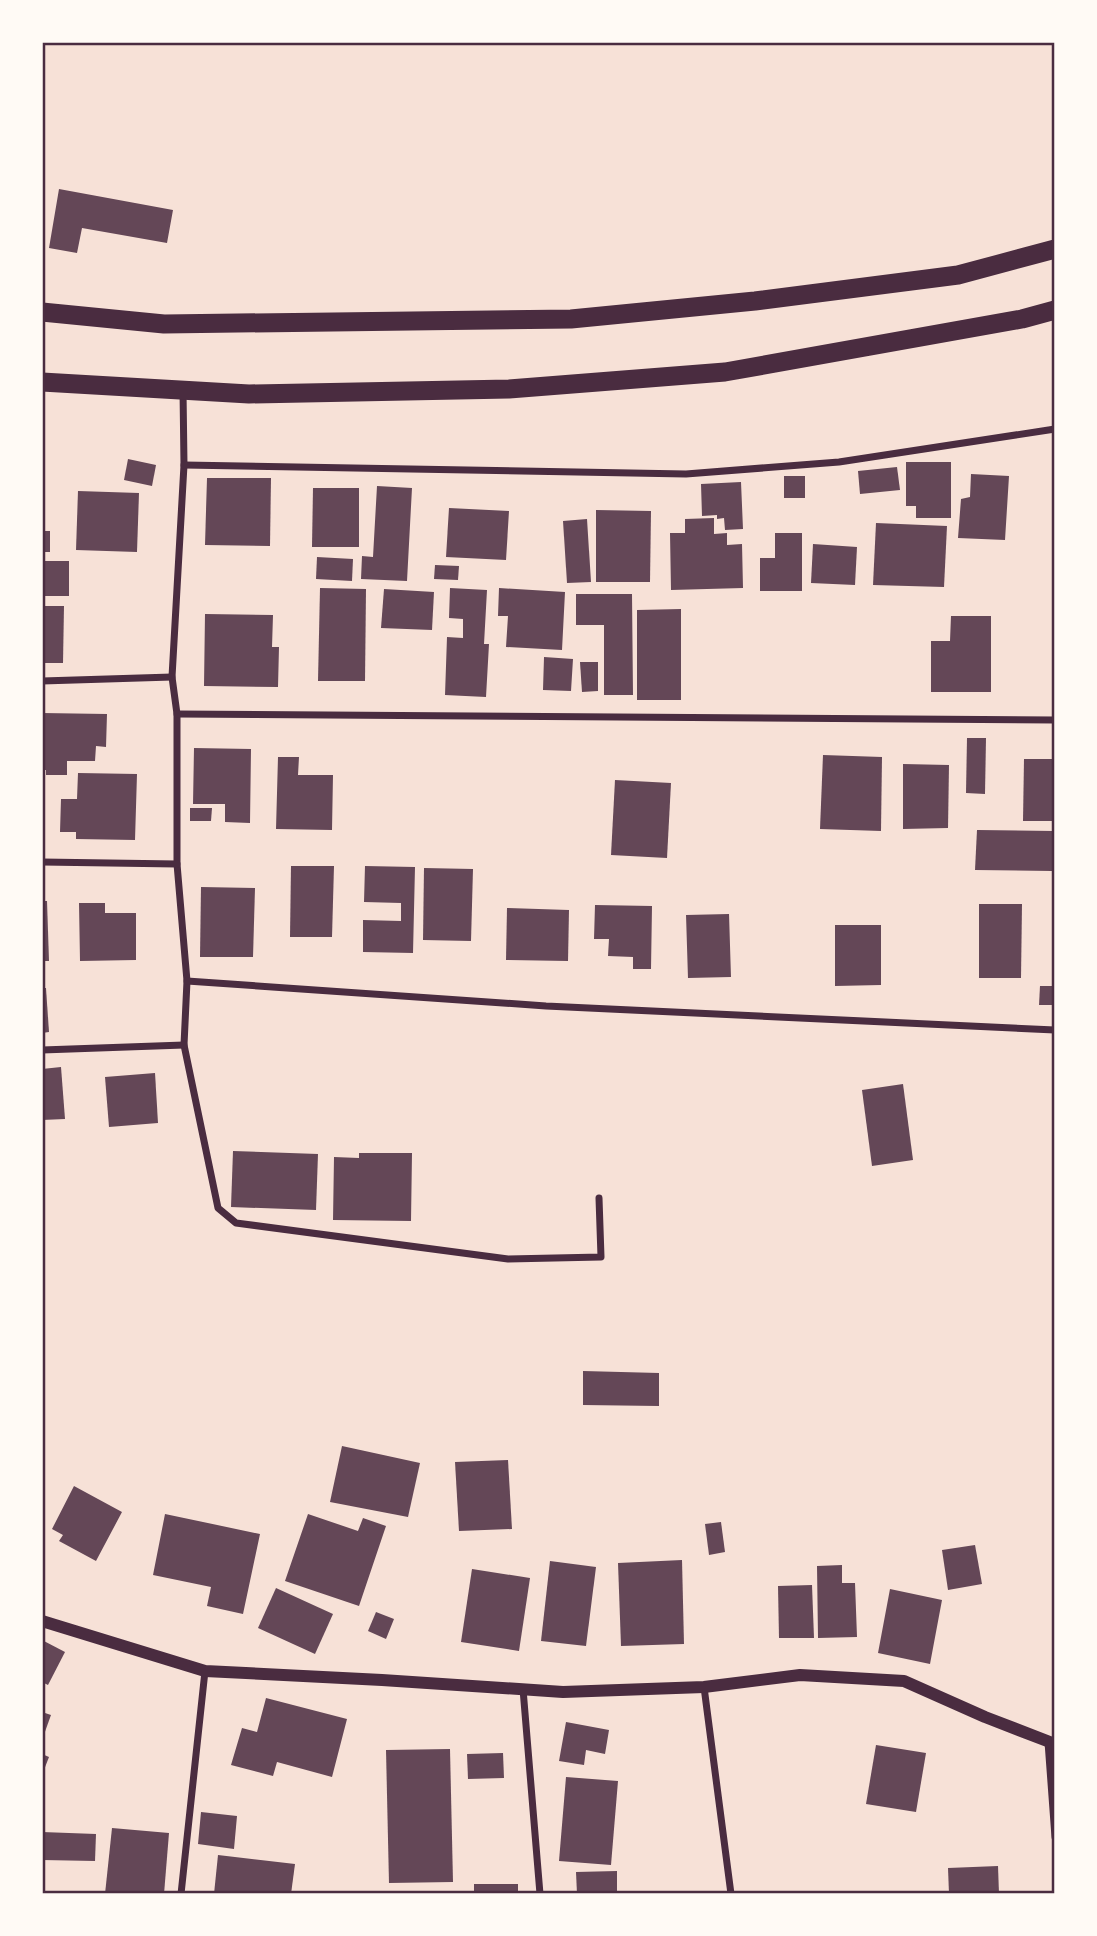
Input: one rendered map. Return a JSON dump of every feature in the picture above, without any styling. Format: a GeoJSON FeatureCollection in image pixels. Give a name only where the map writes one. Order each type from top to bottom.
{"type":"FeatureCollection","features":[{"type":"Feature","properties":{"kind":"highway"},"geometry":{"type":"LineString","coordinates":[[42,312],[164,324],[571,319],[755,301],[958,275],[1055,249]]}},
{"type":"Feature","properties":{"kind":"highway"},"geometry":{"type":"LineString","coordinates":[[42,382],[249,394],[509,389],[724,372],[1022,319],[1055,310]]}},
{"type":"Feature","properties":{"kind":"street"},"geometry":{"type":"LineString","coordinates":[[183,390],[184,465],[172,677],[177,714],[177,864],[187,981],[184,1045],[218,1208],[236,1223],[508,1259],[601,1257],[599,1198]]}},
{"type":"Feature","properties":{"kind":"street"},"geometry":{"type":"LineString","coordinates":[[184,465],[686,474],[839,461],[1055,429]]}},
{"type":"Feature","properties":{"kind":"street"},"geometry":{"type":"LineString","coordinates":[[42,681],[172,677]]}},
{"type":"Feature","properties":{"kind":"street"},"geometry":{"type":"LineString","coordinates":[[177,714],[1055,720]]}},
{"type":"Feature","properties":{"kind":"street"},"geometry":{"type":"LineString","coordinates":[[42,862],[177,864]]}},
{"type":"Feature","properties":{"kind":"street"},"geometry":{"type":"LineString","coordinates":[[187,981],[546,1006],[1055,1030]]}},
{"type":"Feature","properties":{"kind":"street"},"geometry":{"type":"LineString","coordinates":[[42,1050],[184,1045]]}},
{"type":"Feature","properties":{"kind":"street"},"geometry":{"type":"LineString","coordinates":[[42,1621],[205,1671],[563,1692],[704,1688],[800,1675],[904,1681],[1051,1743],[1055,1837]]}},
{"type":"Feature","properties":{"kind":"street"},"geometry":{"type":"LineString","coordinates":[[181,1894],[205,1671]]}},
{"type":"Feature","properties":{"kind":"street"},"geometry":{"type":"LineString","coordinates":[[704,1688],[732,1894]]}},
{"type":"Feature","properties":{"kind":"street"},"geometry":{"type":"LineString","coordinates":[[523,1689],[540,1894]]}},
{"type":"Feature","properties":{"kind":"building"},"geometry":{"type":"Polygon","coordinates":[[[59,189],[173,210],[167,243],[82,228],[77,253],[49,248],[59,189]]]}},
{"type":"Feature","properties":{"kind":"building"},"geometry":{"type":"Polygon","coordinates":[[[128,459],[156,465],[152,486],[124,480],[128,459]]]}},
{"type":"Feature","properties":{"kind":"building"},"geometry":{"type":"Polygon","coordinates":[[[906,462],[951,462],[951,518],[916,518],[916,506],[906,506],[906,462]]]}},
{"type":"Feature","properties":{"kind":"building"},"geometry":{"type":"Polygon","coordinates":[[[897,467],[900,490],[860,494],[858,471],[897,467]]]}},
{"type":"Feature","properties":{"kind":"building"},"geometry":{"type":"Polygon","coordinates":[[[971,474],[1009,476],[1005,540],[958,538],[961,499],[970,497],[971,474]]]}},
{"type":"Feature","properties":{"kind":"building"},"geometry":{"type":"Polygon","coordinates":[[[784,476],[805,476],[805,498],[784,498],[784,476]]]}},
{"type":"Feature","properties":{"kind":"building"},"geometry":{"type":"Polygon","coordinates":[[[207,478],[271,478],[270,546],[205,545],[207,478]]]}},
{"type":"Feature","properties":{"kind":"building"},"geometry":{"type":"Polygon","coordinates":[[[741,482],[743,529],[725,530],[724,518],[717,519],[717,515],[702,516],[701,484],[741,482]]]}},
{"type":"Feature","properties":{"kind":"building"},"geometry":{"type":"Polygon","coordinates":[[[377,486],[412,488],[407,581],[361,579],[362,556],[373,557],[377,486]]]}},
{"type":"Feature","properties":{"kind":"building"},"geometry":{"type":"Polygon","coordinates":[[[313,488],[359,488],[359,547],[312,547],[313,488]]]}},
{"type":"Feature","properties":{"kind":"building"},"geometry":{"type":"Polygon","coordinates":[[[78,491],[139,493],[137,552],[76,550],[78,491]]]}},
{"type":"Feature","properties":{"kind":"building"},"geometry":{"type":"Polygon","coordinates":[[[449,508],[509,511],[506,560],[446,557],[449,508]]]}},
{"type":"Feature","properties":{"kind":"building"},"geometry":{"type":"Polygon","coordinates":[[[596,510],[651,511],[650,582],[596,582],[596,510]]]}},
{"type":"Feature","properties":{"kind":"building"},"geometry":{"type":"Polygon","coordinates":[[[714,518],[714,534],[727,533],[727,545],[742,544],[743,588],[671,590],[670,533],[685,533],[685,519],[714,518]]]}},
{"type":"Feature","properties":{"kind":"building"},"geometry":{"type":"Polygon","coordinates":[[[587,519],[591,582],[567,583],[563,521],[587,519]]]}},
{"type":"Feature","properties":{"kind":"building"},"geometry":{"type":"Polygon","coordinates":[[[876,523],[947,526],[944,587],[873,585],[876,523]]]}},
{"type":"Feature","properties":{"kind":"building"},"geometry":{"type":"Polygon","coordinates":[[[42,531],[50,531],[50,552],[42,552],[42,531]]]}},
{"type":"Feature","properties":{"kind":"building"},"geometry":{"type":"Polygon","coordinates":[[[775,533],[802,533],[802,591],[760,591],[760,558],[775,558],[775,533]]]}},
{"type":"Feature","properties":{"kind":"building"},"geometry":{"type":"Polygon","coordinates":[[[813,544],[857,547],[855,585],[811,583],[813,544]]]}},
{"type":"Feature","properties":{"kind":"building"},"geometry":{"type":"Polygon","coordinates":[[[317,557],[353,559],[352,581],[316,579],[317,557]]]}},
{"type":"Feature","properties":{"kind":"building"},"geometry":{"type":"Polygon","coordinates":[[[42,561],[69,561],[69,596],[42,596],[42,561]]]}},
{"type":"Feature","properties":{"kind":"building"},"geometry":{"type":"Polygon","coordinates":[[[435,565],[459,566],[458,580],[434,579],[435,565]]]}},
{"type":"Feature","properties":{"kind":"building"},"geometry":{"type":"Polygon","coordinates":[[[320,588],[366,589],[365,681],[318,681],[320,588]]]}},
{"type":"Feature","properties":{"kind":"building"},"geometry":{"type":"Polygon","coordinates":[[[450,588],[487,590],[484,644],[489,644],[486,697],[445,695],[447,637],[463,638],[463,619],[449,618],[450,588]]]}},
{"type":"Feature","properties":{"kind":"building"},"geometry":{"type":"Polygon","coordinates":[[[499,588],[565,592],[562,650],[506,647],[508,616],[498,616],[499,588]]]}},
{"type":"Feature","properties":{"kind":"building"},"geometry":{"type":"Polygon","coordinates":[[[384,589],[434,592],[432,630],[381,628],[384,589]]]}},
{"type":"Feature","properties":{"kind":"building"},"geometry":{"type":"Polygon","coordinates":[[[576,594],[632,594],[633,695],[604,695],[604,625],[576,625],[576,594]]]}},
{"type":"Feature","properties":{"kind":"building"},"geometry":{"type":"Polygon","coordinates":[[[42,606],[64,606],[63,663],[42,663],[42,606]]]}},
{"type":"Feature","properties":{"kind":"building"},"geometry":{"type":"Polygon","coordinates":[[[681,609],[681,700],[637,700],[637,610],[681,609]]]}},
{"type":"Feature","properties":{"kind":"building"},"geometry":{"type":"Polygon","coordinates":[[[205,614],[273,615],[272,647],[279,647],[278,687],[204,686],[205,614]]]}},
{"type":"Feature","properties":{"kind":"building"},"geometry":{"type":"Polygon","coordinates":[[[951,616],[991,616],[991,692],[931,692],[931,641],[950,641],[951,616]]]}},
{"type":"Feature","properties":{"kind":"building"},"geometry":{"type":"Polygon","coordinates":[[[544,657],[573,659],[571,691],[543,690],[544,657]]]}},
{"type":"Feature","properties":{"kind":"building"},"geometry":{"type":"Polygon","coordinates":[[[580,662],[598,662],[598,691],[582,692],[580,662]]]}},
{"type":"Feature","properties":{"kind":"building"},"geometry":{"type":"Polygon","coordinates":[[[42,713],[107,714],[106,747],[96,746],[95,761],[67,761],[67,775],[46,775],[46,770],[42,770],[42,713]]]}},
{"type":"Feature","properties":{"kind":"building"},"geometry":{"type":"Polygon","coordinates":[[[967,738],[986,738],[985,794],[966,793],[967,738]]]}},
{"type":"Feature","properties":{"kind":"building"},"geometry":{"type":"Polygon","coordinates":[[[194,748],[251,749],[250,823],[225,822],[225,804],[193,804],[194,748]]]}},
{"type":"Feature","properties":{"kind":"building"},"geometry":{"type":"Polygon","coordinates":[[[823,755],[882,757],[881,831],[820,829],[823,755]]]}},
{"type":"Feature","properties":{"kind":"building"},"geometry":{"type":"Polygon","coordinates":[[[278,757],[299,757],[298,775],[333,775],[332,830],[276,829],[278,757]]]}},
{"type":"Feature","properties":{"kind":"building"},"geometry":{"type":"Polygon","coordinates":[[[1024,759],[1055,759],[1055,821],[1023,821],[1024,759]]]}},
{"type":"Feature","properties":{"kind":"building"},"geometry":{"type":"Polygon","coordinates":[[[903,764],[949,765],[948,828],[903,829],[903,764]]]}},
{"type":"Feature","properties":{"kind":"building"},"geometry":{"type":"Polygon","coordinates":[[[78,773],[137,774],[135,840],[76,839],[76,832],[60,832],[61,799],[77,799],[78,773]]]}},
{"type":"Feature","properties":{"kind":"building"},"geometry":{"type":"Polygon","coordinates":[[[615,780],[671,783],[667,858],[611,855],[615,780]]]}},
{"type":"Feature","properties":{"kind":"building"},"geometry":{"type":"Polygon","coordinates":[[[190,808],[212,808],[211,821],[190,821],[190,808]]]}},
{"type":"Feature","properties":{"kind":"building"},"geometry":{"type":"Polygon","coordinates":[[[977,830],[1053,831],[1052,871],[975,870],[977,830]]]}},
{"type":"Feature","properties":{"kind":"building"},"geometry":{"type":"Polygon","coordinates":[[[291,866],[334,866],[332,937],[290,937],[291,866]]]}},
{"type":"Feature","properties":{"kind":"building"},"geometry":{"type":"Polygon","coordinates":[[[365,866],[415,867],[413,953],[363,952],[363,920],[401,921],[401,903],[364,902],[365,866]]]}},
{"type":"Feature","properties":{"kind":"building"},"geometry":{"type":"Polygon","coordinates":[[[424,868],[473,869],[471,941],[423,940],[424,868]]]}},
{"type":"Feature","properties":{"kind":"building"},"geometry":{"type":"Polygon","coordinates":[[[201,887],[255,888],[253,957],[200,957],[201,887]]]}},
{"type":"Feature","properties":{"kind":"building"},"geometry":{"type":"Polygon","coordinates":[[[42,901],[47,901],[49,961],[42,961],[42,901]]]}},
{"type":"Feature","properties":{"kind":"building"},"geometry":{"type":"Polygon","coordinates":[[[79,903],[105,903],[105,913],[136,913],[136,960],[80,961],[79,903]]]}},
{"type":"Feature","properties":{"kind":"building"},"geometry":{"type":"Polygon","coordinates":[[[979,904],[1022,904],[1021,978],[979,978],[979,904]]]}},
{"type":"Feature","properties":{"kind":"building"},"geometry":{"type":"Polygon","coordinates":[[[595,905],[652,906],[651,969],[633,969],[633,957],[608,956],[609,939],[594,939],[595,905]]]}},
{"type":"Feature","properties":{"kind":"building"},"geometry":{"type":"Polygon","coordinates":[[[507,908],[569,910],[568,961],[506,960],[507,908]]]}},
{"type":"Feature","properties":{"kind":"building"},"geometry":{"type":"Polygon","coordinates":[[[729,914],[731,977],[688,978],[686,915],[729,914]]]}},
{"type":"Feature","properties":{"kind":"building"},"geometry":{"type":"Polygon","coordinates":[[[835,925],[881,925],[881,985],[835,986],[835,925]]]}},
{"type":"Feature","properties":{"kind":"building"},"geometry":{"type":"Polygon","coordinates":[[[1040,986],[1055,986],[1055,1005],[1039,1005],[1040,986]]]}},
{"type":"Feature","properties":{"kind":"building"},"geometry":{"type":"Polygon","coordinates":[[[42,988],[46,988],[49,1032],[42,1033],[42,988]]]}},
{"type":"Feature","properties":{"kind":"building"},"geometry":{"type":"Polygon","coordinates":[[[61,1067],[65,1119],[42,1120],[42,1069],[61,1067]]]}},
{"type":"Feature","properties":{"kind":"building"},"geometry":{"type":"Polygon","coordinates":[[[155,1073],[158,1123],[109,1127],[105,1077],[155,1073]]]}},
{"type":"Feature","properties":{"kind":"building"},"geometry":{"type":"Polygon","coordinates":[[[903,1084],[913,1160],[872,1166],[862,1090],[903,1084]]]}},
{"type":"Feature","properties":{"kind":"building"},"geometry":{"type":"Polygon","coordinates":[[[233,1151],[318,1154],[316,1210],[231,1207],[233,1151]]]}},
{"type":"Feature","properties":{"kind":"building"},"geometry":{"type":"Polygon","coordinates":[[[359,1153],[412,1153],[411,1221],[333,1220],[334,1157],[359,1158],[359,1153]]]}},
{"type":"Feature","properties":{"kind":"building"},"geometry":{"type":"Polygon","coordinates":[[[583,1371],[659,1373],[659,1406],[583,1405],[583,1371]]]}},
{"type":"Feature","properties":{"kind":"building"},"geometry":{"type":"Polygon","coordinates":[[[342,1446],[420,1463],[408,1517],[330,1502],[342,1446]]]}},
{"type":"Feature","properties":{"kind":"building"},"geometry":{"type":"Polygon","coordinates":[[[508,1460],[512,1529],[459,1531],[455,1462],[508,1460]]]}},
{"type":"Feature","properties":{"kind":"building"},"geometry":{"type":"Polygon","coordinates":[[[74,1486],[122,1512],[96,1561],[59,1541],[63,1535],[52,1529],[74,1486]]]}},
{"type":"Feature","properties":{"kind":"building"},"geometry":{"type":"Polygon","coordinates":[[[165,1514],[260,1534],[243,1614],[207,1606],[211,1587],[153,1575],[165,1514]]]}},
{"type":"Feature","properties":{"kind":"building"},"geometry":{"type":"Polygon","coordinates":[[[308,1514],[358,1531],[363,1518],[386,1526],[359,1606],[285,1581],[308,1514]]]}},
{"type":"Feature","properties":{"kind":"building"},"geometry":{"type":"Polygon","coordinates":[[[721,1522],[725,1552],[709,1555],[705,1524],[721,1522]]]}},
{"type":"Feature","properties":{"kind":"building"},"geometry":{"type":"Polygon","coordinates":[[[975,1545],[982,1584],[948,1590],[942,1550],[975,1545]]]}},
{"type":"Feature","properties":{"kind":"building"},"geometry":{"type":"Polygon","coordinates":[[[682,1560],[684,1644],[621,1646],[618,1563],[682,1560]]]}},
{"type":"Feature","properties":{"kind":"building"},"geometry":{"type":"Polygon","coordinates":[[[550,1561],[596,1567],[586,1646],[541,1641],[550,1561]]]}},
{"type":"Feature","properties":{"kind":"building"},"geometry":{"type":"Polygon","coordinates":[[[842,1565],[842,1583],[855,1583],[857,1637],[818,1638],[817,1566],[842,1565]]]}},
{"type":"Feature","properties":{"kind":"building"},"geometry":{"type":"Polygon","coordinates":[[[472,1569],[530,1578],[519,1651],[461,1642],[472,1569]]]}},
{"type":"Feature","properties":{"kind":"building"},"geometry":{"type":"Polygon","coordinates":[[[812,1585],[814,1638],[779,1638],[778,1586],[812,1585]]]}},
{"type":"Feature","properties":{"kind":"building"},"geometry":{"type":"Polygon","coordinates":[[[276,1588],[333,1614],[315,1654],[258,1628],[276,1588]]]}},
{"type":"Feature","properties":{"kind":"building"},"geometry":{"type":"Polygon","coordinates":[[[890,1589],[942,1600],[930,1664],[878,1653],[890,1589]]]}},
{"type":"Feature","properties":{"kind":"building"},"geometry":{"type":"Polygon","coordinates":[[[376,1612],[394,1619],[386,1639],[368,1631],[376,1612]]]}},
{"type":"Feature","properties":{"kind":"building"},"geometry":{"type":"Polygon","coordinates":[[[42,1640],[65,1652],[48,1685],[42,1682],[42,1640]]]}},
{"type":"Feature","properties":{"kind":"building"},"geometry":{"type":"Polygon","coordinates":[[[266,1698],[347,1719],[332,1777],[277,1762],[273,1776],[231,1765],[242,1728],[257,1732],[266,1698]]]}},
{"type":"Feature","properties":{"kind":"building"},"geometry":{"type":"Polygon","coordinates":[[[42,1712],[51,1715],[42,1740],[42,1712]]]}},
{"type":"Feature","properties":{"kind":"building"},"geometry":{"type":"Polygon","coordinates":[[[566,1722],[609,1730],[605,1754],[586,1750],[584,1765],[559,1761],[566,1722]]]}},
{"type":"Feature","properties":{"kind":"building"},"geometry":{"type":"Polygon","coordinates":[[[876,1745],[926,1753],[916,1812],[866,1804],[876,1745]]]}},
{"type":"Feature","properties":{"kind":"building"},"geometry":{"type":"Polygon","coordinates":[[[450,1749],[453,1882],[389,1883],[386,1750],[450,1749]]]}},
{"type":"Feature","properties":{"kind":"building"},"geometry":{"type":"Polygon","coordinates":[[[503,1753],[504,1778],[468,1779],[467,1754],[503,1753]]]}},
{"type":"Feature","properties":{"kind":"building"},"geometry":{"type":"Polygon","coordinates":[[[42,1754],[49,1757],[42,1775],[42,1754]]]}},
{"type":"Feature","properties":{"kind":"building"},"geometry":{"type":"Polygon","coordinates":[[[566,1777],[618,1781],[611,1865],[559,1861],[566,1777]]]}},
{"type":"Feature","properties":{"kind":"building"},"geometry":{"type":"Polygon","coordinates":[[[201,1812],[237,1816],[234,1849],[198,1844],[201,1812]]]}},
{"type":"Feature","properties":{"kind":"building"},"geometry":{"type":"Polygon","coordinates":[[[112,1828],[169,1833],[164,1894],[105,1894],[112,1828]]]}},
{"type":"Feature","properties":{"kind":"building"},"geometry":{"type":"Polygon","coordinates":[[[42,1832],[96,1834],[95,1861],[42,1860],[42,1832]]]}},
{"type":"Feature","properties":{"kind":"building"},"geometry":{"type":"Polygon","coordinates":[[[218,1855],[295,1864],[291,1894],[214,1894],[218,1855]]]}},
{"type":"Feature","properties":{"kind":"building"},"geometry":{"type":"Polygon","coordinates":[[[998,1866],[999,1894],[949,1894],[948,1868],[998,1866]]]}},
{"type":"Feature","properties":{"kind":"building"},"geometry":{"type":"Polygon","coordinates":[[[617,1871],[617,1894],[577,1894],[576,1872],[617,1871]]]}},
{"type":"Feature","properties":{"kind":"building"},"geometry":{"type":"Polygon","coordinates":[[[474,1884],[518,1884],[518,1894],[474,1894],[474,1884]]]}}]}
